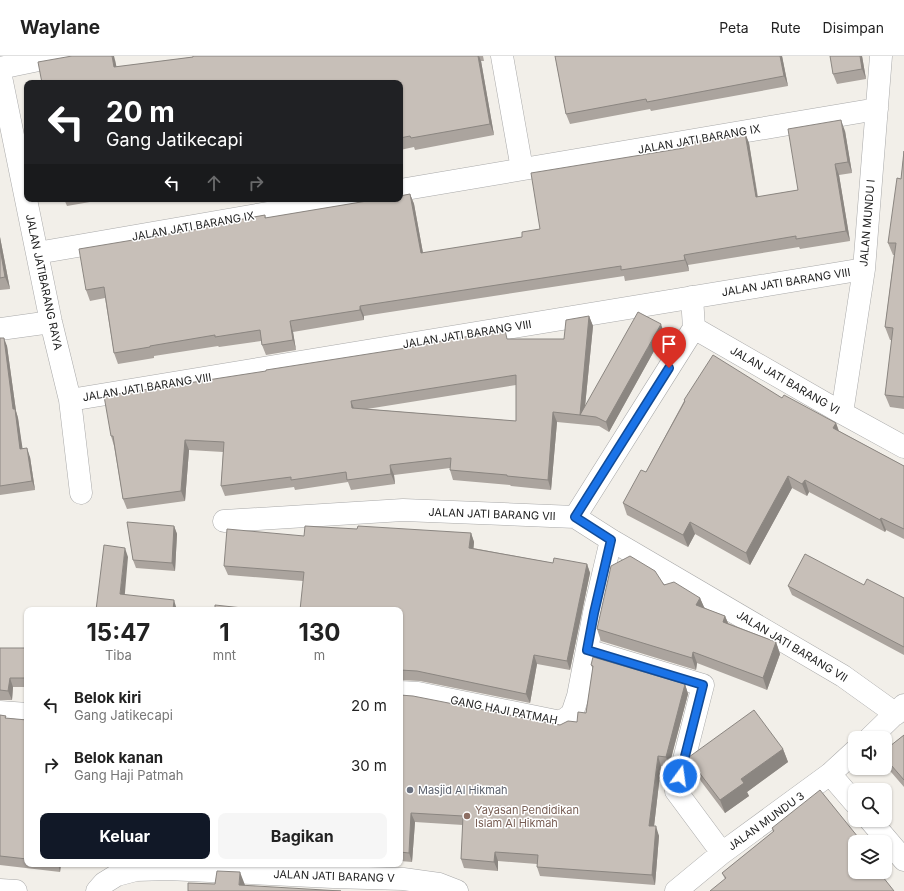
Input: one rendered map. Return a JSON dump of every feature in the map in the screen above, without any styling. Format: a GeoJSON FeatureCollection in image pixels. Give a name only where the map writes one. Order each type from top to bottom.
{"type":"FeatureCollection","features":[{"type":"Feature","properties":{"kind":"street"},"geometry":{"type":"LineString","coordinates":[[0,68],[58,56]]}},
{"type":"Feature","properties":{"kind":"street"},"geometry":{"type":"LineString","coordinates":[[502,56],[522,169]]}},
{"type":"Feature","properties":{"kind":"street","name":"JALAN MUNDU I"},"geometry":{"type":"LineString","coordinates":[[842,413],[864,269],[881,56]]}},
{"type":"Feature","properties":{"kind":"street","name":"JALAN JATIBARANG RAYA"},"geometry":{"type":"LineString","coordinates":[[0,72],[24,189]]}},
{"type":"Feature","properties":{"kind":"street","name":"JALAN JATI BARANG IX"},"geometry":{"type":"LineString","coordinates":[[403,189],[876,109]]}},
{"type":"Feature","properties":{"kind":"street","name":"JALAN JATIBARANG RAYA"},"geometry":{"type":"LineString","coordinates":[[27,202],[51,322],[70,400],[81,493]]}},
{"type":"Feature","properties":{"kind":"street","name":"JALAN JATI BARANG IX"},"geometry":{"type":"LineString","coordinates":[[37,253],[332,202]]}},
{"type":"Feature","properties":{"kind":"street","name":"JALAN JATI BARANG VIII"},"geometry":{"type":"LineString","coordinates":[[70,400],[864,269]]}},
{"type":"Feature","properties":{"kind":"street"},"geometry":{"type":"LineString","coordinates":[[575,517],[694,328],[692,297]]}},
{"type":"Feature","properties":{"kind":"street"},"geometry":{"type":"LineString","coordinates":[[0,329],[51,322]]}},
{"type":"Feature","properties":{"kind":"street","name":"JALAN JATI BARANG VI"},"geometry":{"type":"LineString","coordinates":[[694,328],[904,447]]}},
{"type":"Feature","properties":{"kind":"street","name":"JALAN JATI BARANG VII"},"geometry":{"type":"LineString","coordinates":[[224,521],[403,510],[575,517],[611,540],[900,709]]}},
{"type":"Feature","properties":{"kind":"street","name":"GANG HAJI PATMAH"},"geometry":{"type":"LineString","coordinates":[[403,692],[418,693],[561,722],[572,714],[578,696],[594,613],[611,540]]}},
{"type":"Feature","properties":{"kind":"street"},"geometry":{"type":"LineString","coordinates":[[587,650],[703,685],[676,791],[722,853]]}},
{"type":"Feature","properties":{"kind":"street"},"geometry":{"type":"LineString","coordinates":[[877,731],[900,709]]}},
{"type":"Feature","properties":{"kind":"street"},"geometry":{"type":"LineString","coordinates":[[0,712],[24,714]]}},
{"type":"Feature","properties":{"kind":"street","name":"JALAN MUNDU 3"},"geometry":{"type":"LineString","coordinates":[[676,891],[722,853],[830,774],[848,757]]}},
{"type":"Feature","properties":{"kind":"street"},"geometry":{"type":"LineString","coordinates":[[830,774],[848,794]]}},
{"type":"Feature","properties":{"kind":"street"},"geometry":{"type":"LineString","coordinates":[[876,827],[904,860]]}},
{"type":"Feature","properties":{"kind":"street","name":"JALAN JATI BARANG V"},"geometry":{"type":"LineString","coordinates":[[97,891],[104,883],[117,875],[136,870],[168,869],[282,869],[404,879],[439,884],[457,891]]}},
{"type":"Feature","properties":{"kind":"street"},"geometry":{"type":"LineString","coordinates":[[0,890],[16,891]]}},
{"type":"Feature","properties":{"kind":"building"},"geometry":{"type":"Polygon","coordinates":[[[72,56],[112,56],[114,67],[193,56],[478,56],[490,124],[411,138],[410,136],[403,137],[403,80],[41,80],[38,62],[72,56]]]}},
{"type":"Feature","properties":{"kind":"building"},"geometry":{"type":"Polygon","coordinates":[[[555,56],[780,56],[784,76],[647,102],[646,99],[566,114],[555,56]]]}},
{"type":"Feature","properties":{"kind":"building"},"geometry":{"type":"Polygon","coordinates":[[[830,56],[860,56],[862,69],[833,74],[830,56]]]}},
{"type":"Feature","properties":{"kind":"building"},"geometry":{"type":"Polygon","coordinates":[[[841,120],[848,162],[835,164],[846,231],[796,239],[796,236],[684,255],[685,260],[621,270],[621,266],[360,306],[360,310],[290,321],[293,340],[262,345],[260,330],[215,337],[215,335],[114,353],[104,287],[86,290],[79,249],[199,229],[199,227],[265,215],[265,218],[361,202],[403,202],[403,195],[410,194],[421,253],[522,237],[522,232],[540,229],[531,173],[684,148],[683,144],[745,133],[756,197],[798,190],[788,129],[841,120]]]}},
{"type":"Feature","properties":{"kind":"building"},"geometry":{"type":"Polygon","coordinates":[[[904,151],[904,397],[885,395],[893,328],[885,327],[896,243],[888,243],[897,178],[901,179],[904,151]]]}},
{"type":"Feature","properties":{"kind":"building"},"geometry":{"type":"Polygon","coordinates":[[[0,248],[5,277],[0,278],[0,248]]]}},
{"type":"Feature","properties":{"kind":"building"},"geometry":{"type":"Polygon","coordinates":[[[638,312],[661,324],[606,422],[596,417],[580,415],[638,312]]]}},
{"type":"Feature","properties":{"kind":"building"},"geometry":{"type":"Polygon","coordinates":[[[589,316],[580,415],[553,412],[548,480],[450,470],[451,458],[390,465],[391,474],[347,480],[346,472],[291,480],[291,477],[221,486],[224,442],[185,440],[181,491],[123,499],[113,436],[111,436],[104,396],[419,346],[505,330],[507,339],[564,339],[566,320],[589,316]],[[516,375],[351,401],[352,408],[516,421],[516,375]]]}},
{"type":"Feature","properties":{"kind":"building"},"geometry":{"type":"Polygon","coordinates":[[[0,338],[4,338],[13,409],[15,409],[20,449],[27,448],[32,481],[0,486],[0,338]]]}},
{"type":"Feature","properties":{"kind":"building"},"geometry":{"type":"Polygon","coordinates":[[[713,355],[782,398],[784,395],[836,423],[833,428],[904,466],[904,529],[881,518],[880,520],[805,480],[802,484],[788,476],[746,553],[690,522],[683,535],[623,503],[641,470],[646,472],[685,401],[684,400],[713,355]]]}},
{"type":"Feature","properties":{"kind":"building"},"geometry":{"type":"Polygon","coordinates":[[[127,522],[174,526],[172,563],[133,560],[127,522]]]}},
{"type":"Feature","properties":{"kind":"building"},"geometry":{"type":"Polygon","coordinates":[[[305,526],[357,529],[358,526],[471,533],[469,548],[553,563],[554,558],[587,564],[567,661],[534,655],[526,694],[417,671],[403,670],[403,607],[300,607],[304,572],[224,566],[227,529],[304,536],[305,526]]]}},
{"type":"Feature","properties":{"kind":"building"},"geometry":{"type":"Polygon","coordinates":[[[104,545],[125,548],[120,594],[174,600],[173,607],[96,607],[104,545]]]}},
{"type":"Feature","properties":{"kind":"building"},"geometry":{"type":"Polygon","coordinates":[[[805,554],[864,585],[867,579],[904,598],[904,647],[788,586],[805,554]]]}},
{"type":"Feature","properties":{"kind":"building"},"geometry":{"type":"Polygon","coordinates":[[[630,556],[655,571],[664,585],[674,582],[700,598],[696,605],[725,616],[723,622],[776,642],[763,678],[693,652],[692,658],[597,629],[611,566],[630,556]]]}},
{"type":"Feature","properties":{"kind":"building"},"geometry":{"type":"Polygon","coordinates":[[[215,605],[233,607],[215,607],[215,605]]]}},
{"type":"Feature","properties":{"kind":"building"},"geometry":{"type":"Polygon","coordinates":[[[0,648],[24,648],[24,678],[10,678],[8,691],[0,690],[0,648]]]}},
{"type":"Feature","properties":{"kind":"building"},"geometry":{"type":"Polygon","coordinates":[[[593,657],[685,684],[666,757],[658,756],[649,826],[656,826],[652,875],[537,867],[538,855],[495,852],[494,862],[461,859],[463,816],[411,813],[409,853],[403,852],[403,695],[560,725],[568,721],[577,722],[578,712],[586,713],[593,666],[591,665],[593,657]]]}},
{"type":"Feature","properties":{"kind":"building"},"geometry":{"type":"Polygon","coordinates":[[[754,710],[783,749],[741,779],[744,783],[720,800],[689,757],[754,710]]]}},
{"type":"Feature","properties":{"kind":"building"},"geometry":{"type":"Polygon","coordinates":[[[0,715],[6,716],[5,718],[24,720],[24,859],[0,856],[0,715]]]}},
{"type":"Feature","properties":{"kind":"building"},"geometry":{"type":"Polygon","coordinates":[[[904,735],[904,780],[892,766],[892,744],[904,735]]]}},
{"type":"Feature","properties":{"kind":"building"},"geometry":{"type":"Polygon","coordinates":[[[820,790],[848,825],[848,827],[850,827],[856,835],[848,835],[848,879],[885,879],[894,891],[710,891],[726,878],[722,873],[774,831],[772,828],[820,790]]]}},
{"type":"Feature","properties":{"kind":"building"},"geometry":{"type":"Polygon","coordinates":[[[217,871],[240,872],[239,885],[341,891],[188,891],[188,883],[215,884],[217,871]]]}},
{"type":"Feature","properties":{"kind":"place","name":"Masjid Al Hikmah"},"geometry":{"type":"Point","coordinates":[410,790]}},
{"type":"Feature","properties":{"kind":"place","name":"Yayasan Pendidikan Islam Al Hikmah"},"geometry":{"type":"Point","coordinates":[467,816]}},
{"type":"Feature","properties":{"kind":"route"},"geometry":{"type":"LineString","coordinates":[[669,368],[575,517],[611,540],[587,650],[703,685],[680,776]]}}]}
